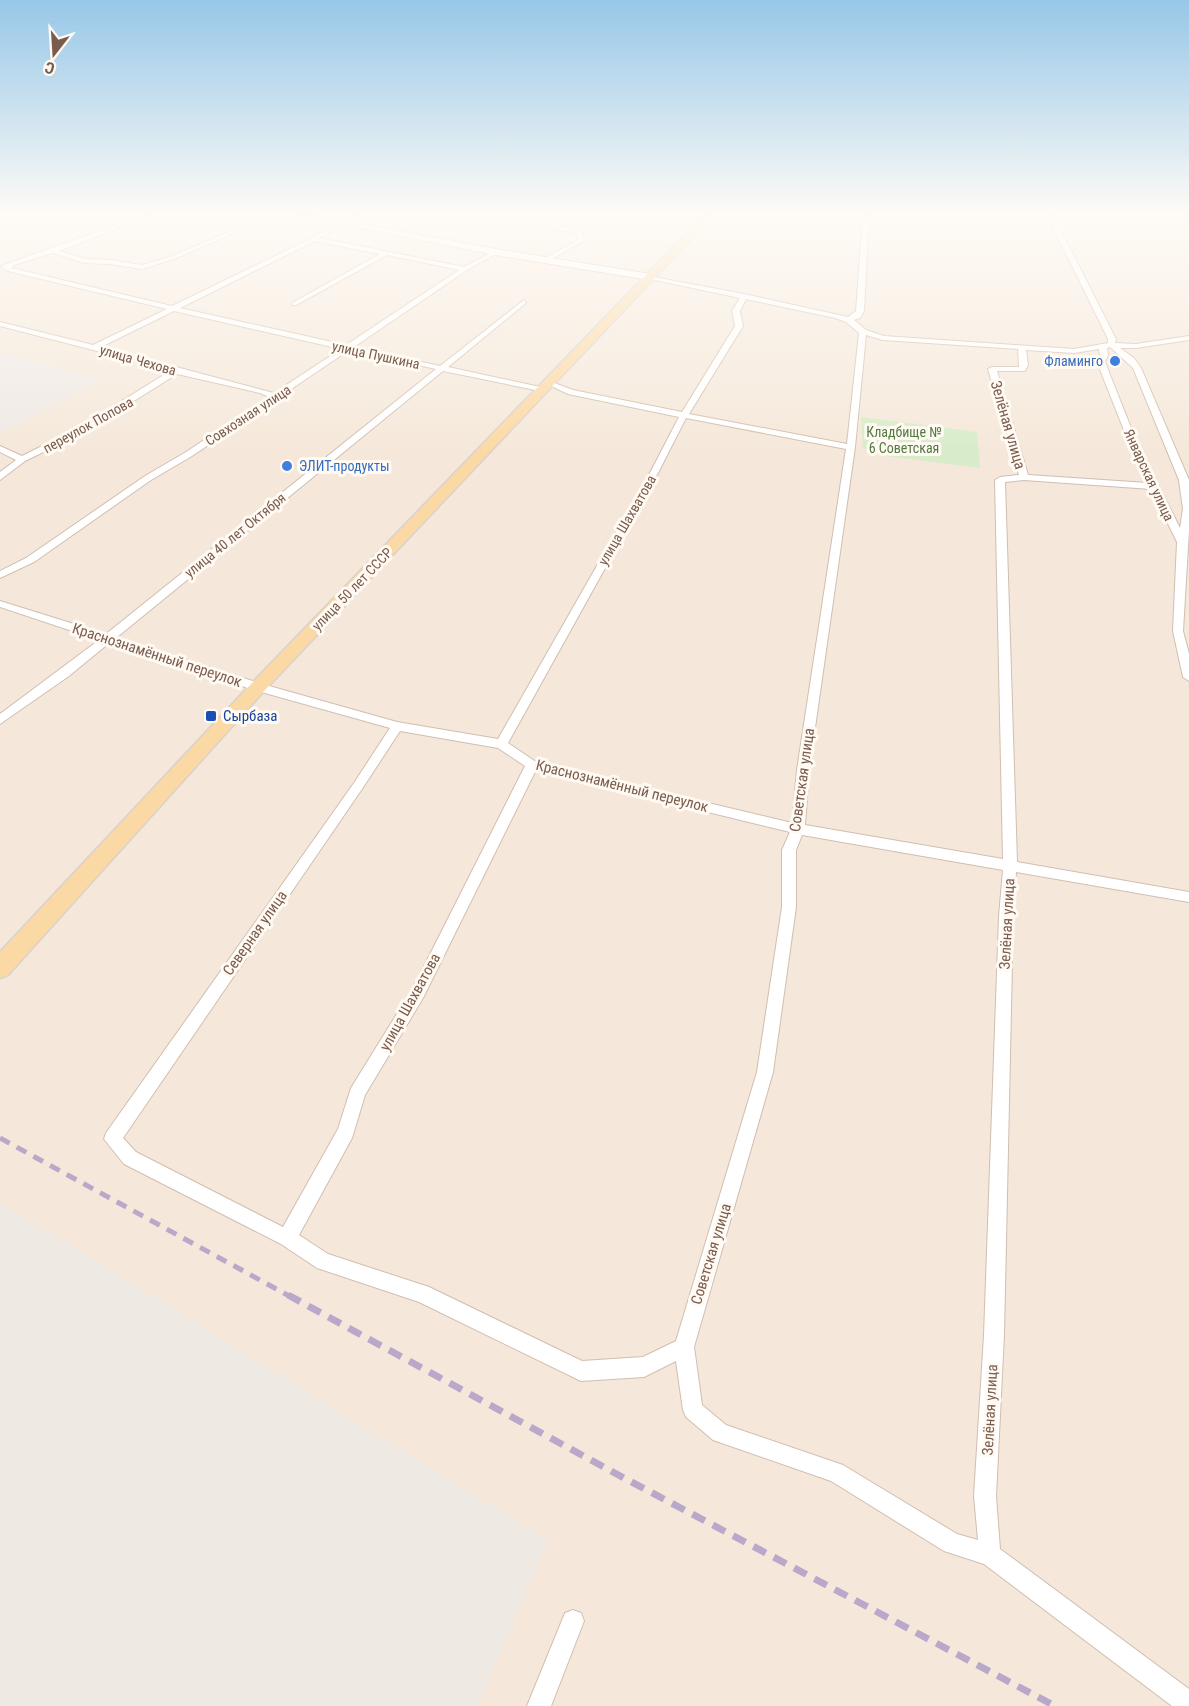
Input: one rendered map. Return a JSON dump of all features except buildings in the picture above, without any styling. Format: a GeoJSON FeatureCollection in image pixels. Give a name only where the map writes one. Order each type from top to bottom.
{"type":"FeatureCollection","features":[{"type":"Feature","properties":{"kind":"main road","name":"улица 50 лет СССР"},"geometry":{"type":"LineString","coordinates":[[0,968],[258,687],[633,295]]}},
{"type":"Feature","properties":{"kind":"street","name":"улица Пушкина"},"geometry":{"type":"LineString","coordinates":[[114,295],[443,369],[851,447]]}},
{"type":"Feature","properties":{"kind":"street"},"geometry":{"type":"LineString","coordinates":[[93,348],[203,295]]}},
{"type":"Feature","properties":{"kind":"street"},"geometry":{"type":"LineString","coordinates":[[294,304],[311,295]]}},
{"type":"Feature","properties":{"kind":"street","name":"Совхозная улица"},"geometry":{"type":"LineString","coordinates":[[0,575],[30,560],[148,478],[276,397],[428,295]]}},
{"type":"Feature","properties":{"kind":"street"},"geometry":{"type":"LineString","coordinates":[[737,295],[837,316],[849,320],[863,332],[883,338],[1074,351],[1107,346],[1136,346],[1189,338]]}},
{"type":"Feature","properties":{"kind":"street"},"geometry":{"type":"LineString","coordinates":[[849,320],[860,311],[861,295]]}},
{"type":"Feature","properties":{"kind":"street","name":"Январская улица"},"geometry":{"type":"LineString","coordinates":[[1090,295],[1112,339],[1101,362],[1152,486],[1182,542]]}},
{"type":"Feature","properties":{"kind":"street","name":"улица Шахватова"},"geometry":{"type":"LineString","coordinates":[[501,744],[655,471],[684,414],[699,395],[739,326],[736,310],[744,296]]}},
{"type":"Feature","properties":{"kind":"street","name":"улица 40 лет Октября"},"geometry":{"type":"LineString","coordinates":[[0,720],[65,673],[524,302]]}},
{"type":"Feature","properties":{"kind":"street","name":"улица Чехова"},"geometry":{"type":"LineString","coordinates":[[0,324],[162,365],[176,371],[263,391],[276,397]]}},
{"type":"Feature","properties":{"kind":"street","name":"Советская улица"},"geometry":{"type":"LineString","coordinates":[[684,1347],[765,1072],[789,907],[789,850],[798,829],[803,770],[851,447],[863,332]]}},
{"type":"Feature","properties":{"kind":"street"},"geometry":{"type":"LineString","coordinates":[[1107,346],[1123,352],[1137,368],[1184,480],[1188,509],[1182,542],[1178,631],[1189,676]]}},
{"type":"Feature","properties":{"kind":"street","name":"Зелёная улица"},"geometry":{"type":"LineString","coordinates":[[990,1555],[985,1496],[994,1335],[1006,916],[1010,865],[1000,480],[1023,477],[992,369],[996,367],[1022,369],[1024,365],[1022,349]]}},
{"type":"Feature","properties":{"kind":"street"},"geometry":{"type":"LineString","coordinates":[[1074,351],[1094,357],[1101,362]]}},
{"type":"Feature","properties":{"kind":"street","name":"переулок Попова"},"geometry":{"type":"LineString","coordinates":[[0,477],[22,459],[83,429],[176,371]]}},
{"type":"Feature","properties":{"kind":"street"},"geometry":{"type":"LineString","coordinates":[[0,449],[22,459]]}},
{"type":"Feature","properties":{"kind":"street"},"geometry":{"type":"LineString","coordinates":[[1023,477],[1152,486]]}},
{"type":"Feature","properties":{"kind":"street","name":"Краснознамённый переулок"},"geometry":{"type":"LineString","coordinates":[[0,604],[258,687],[397,726],[501,744],[532,765],[798,829],[1189,897]]}},
{"type":"Feature","properties":{"kind":"street","name":"Северная улица"},"geometry":{"type":"LineString","coordinates":[[287,1238],[130,1158],[112,1139],[358,786],[397,726]]}},
{"type":"Feature","properties":{"kind":"street","name":"улица Шахватова"},"geometry":{"type":"LineString","coordinates":[[287,1238],[346,1131],[357,1093],[418,993],[532,765]]}},
{"type":"Feature","properties":{"kind":"street"},"geometry":{"type":"LineString","coordinates":[[287,1238],[323,1262],[422,1294],[581,1371],[644,1367],[684,1347],[693,1410],[720,1433],[836,1472],[952,1544],[990,1555],[1189,1704]]}},
{"type":"Feature","properties":{"kind":"street"},"geometry":{"type":"LineString","coordinates":[[539,1706],[573,1621]]}},
{"type":"Feature","properties":{"kind":"shaded area"},"geometry":{"type":"Polygon","coordinates":[[[0,295],[1189,295],[1189,1706],[0,1706],[0,295]]]}},
{"type":"Feature","properties":{"kind":"shaded area"},"geometry":{"type":"Polygon","coordinates":[[[0,353],[102,380],[0,433],[0,353]]]}},
{"type":"Feature","properties":{"kind":"shaded area"},"geometry":{"type":"Polygon","coordinates":[[[0,1202],[548,1541],[477,1706],[0,1706],[0,1202]]]}},
{"type":"Feature","properties":{"kind":"green space","name":"Кладбище № 6 Советская"},"geometry":{"type":"Polygon","coordinates":[[[861,417],[977,432],[980,468],[886,456],[863,448],[861,417]]]}},
{"type":"Feature","properties":{"kind":"railway"},"geometry":{"type":"LineString","coordinates":[[0,1138],[291,1297]]}},
{"type":"Feature","properties":{"kind":"railway"},"geometry":{"type":"LineString","coordinates":[[288,1295],[624,1478],[1055,1706]]}},
{"type":"Feature","properties":{"kind":"place","name":"Фламинго"},"geometry":{"type":"Point","coordinates":[1115,361]}},
{"type":"Feature","properties":{"kind":"place","name":"ЭЛИТ-продукты"},"geometry":{"type":"Point","coordinates":[287,466]}},
{"type":"Feature","properties":{"kind":"place","name":"Сырбаза"},"geometry":{"type":"Point","coordinates":[211,716]}}]}
